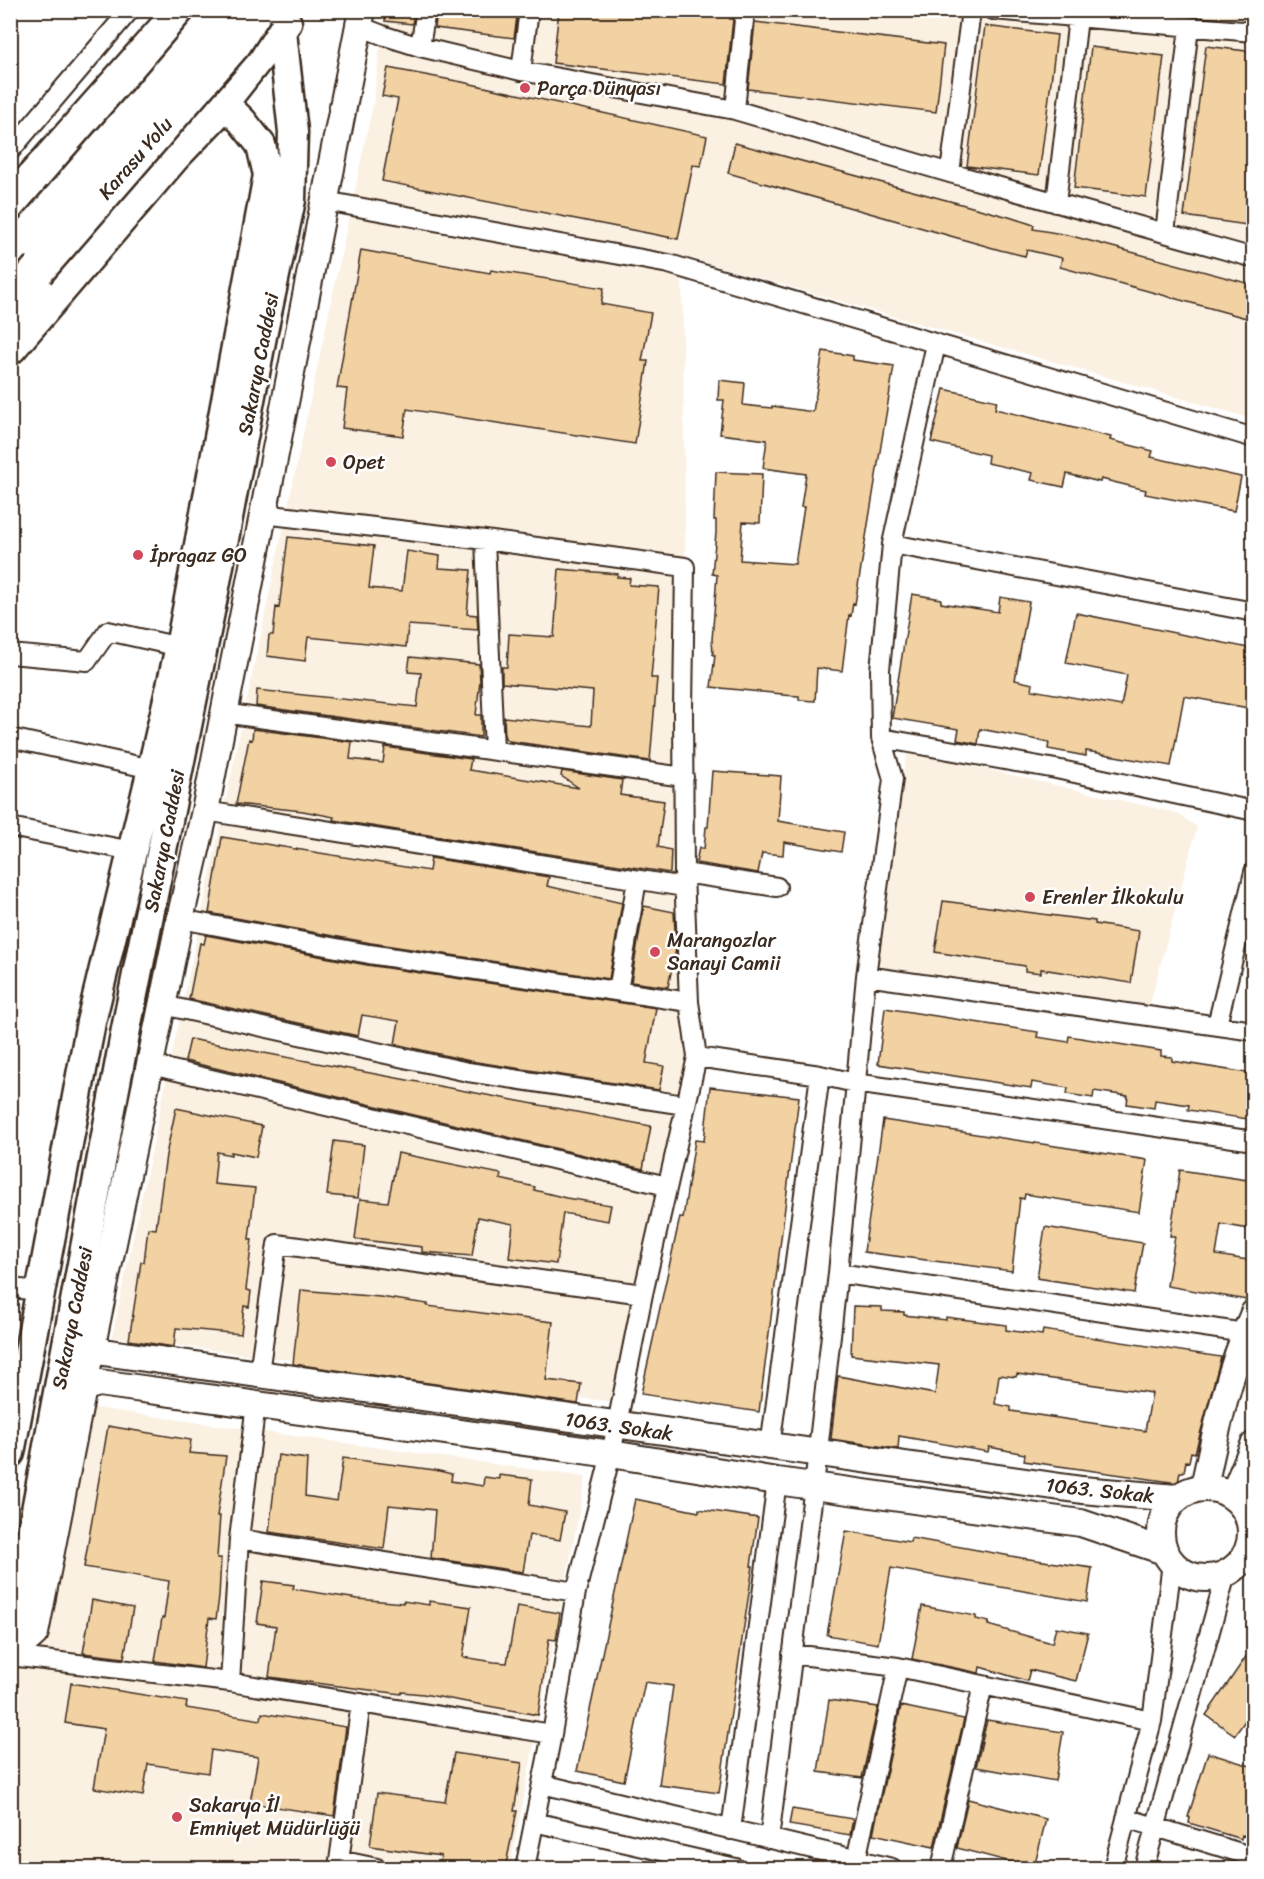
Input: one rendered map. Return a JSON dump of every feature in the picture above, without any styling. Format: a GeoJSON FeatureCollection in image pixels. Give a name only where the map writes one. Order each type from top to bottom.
{"type":"FeatureCollection","features":[{"type":"Feature","properties":{"kind":"highway","name":"Karasu Yolu"},"geometry":{"type":"LineString","coordinates":[[10,302],[24,255],[145,101],[206,30],[219,10]]}},
{"type":"Feature","properties":{"kind":"highway","name":"Karasu Yolu"},"geometry":{"type":"LineString","coordinates":[[24,255],[235,43],[256,10]]}},
{"type":"Feature","properties":{"kind":"highway"},"geometry":{"type":"LineString","coordinates":[[10,204],[177,14]]}},
{"type":"Feature","properties":{"kind":"highway"},"geometry":{"type":"LineString","coordinates":[[10,347],[174,155],[223,104]]}},
{"type":"Feature","properties":{"kind":"main road","name":"Sakarya Caddesi"},"geometry":{"type":"LineString","coordinates":[[10,1453],[91,1022],[180,647],[268,175],[261,146],[242,121],[191,70],[177,14]]}},
{"type":"Feature","properties":{"kind":"main road","name":"Sakarya Caddesi"},"geometry":{"type":"LineString","coordinates":[[10,1649],[70,1391],[71,1325],[126,1029],[215,587],[262,336],[291,200],[293,132],[284,18]]}},
{"type":"Feature","properties":{"kind":"main road"},"geometry":{"type":"LineString","coordinates":[[223,104],[284,18]]}},
{"type":"Feature","properties":{"kind":"main road"},"geometry":{"type":"LineString","coordinates":[[10,1656],[35,1633],[70,1391],[92,1343],[151,1065],[204,811],[360,18]]}},
{"type":"Feature","properties":{"kind":"main road"},"geometry":{"type":"LineString","coordinates":[[1204,1487],[1217,1427],[1249,1323]]}},
{"type":"Feature","properties":{"kind":"main road","name":"1063. Sokak"},"geometry":{"type":"LineString","coordinates":[[71,1325],[103,1352],[817,1454],[1082,1490],[1177,1498]]}},
{"type":"Feature","properties":{"kind":"main road","name":"1063. Sokak"},"geometry":{"type":"LineString","coordinates":[[70,1391],[99,1383],[611,1454],[777,1481],[1081,1523],[1168,1557]]}},
{"type":"Feature","properties":{"kind":"main road"},"geometry":{"type":"LineString","coordinates":[[1243,1504],[1218,1489],[1204,1487],[1177,1498],[1167,1509],[1162,1522],[1161,1536],[1168,1557],[1183,1572],[1197,1578],[1211,1578],[1226,1574],[1239,1565],[1251,1552],[1250,1521],[1243,1504],[1254,1445]]}},
{"type":"Feature","properties":{"kind":"street"},"geometry":{"type":"LineString","coordinates":[[10,152],[130,10]]}},
{"type":"Feature","properties":{"kind":"street"},"geometry":{"type":"LineString","coordinates":[[420,47],[426,10]]}},
{"type":"Feature","properties":{"kind":"street"},"geometry":{"type":"LineString","coordinates":[[521,71],[529,10]]}},
{"type":"Feature","properties":{"kind":"street"},"geometry":{"type":"LineString","coordinates":[[735,110],[746,10]]}},
{"type":"Feature","properties":{"kind":"street"},"geometry":{"type":"LineString","coordinates":[[950,173],[971,10]]}},
{"type":"Feature","properties":{"kind":"street"},"geometry":{"type":"LineString","coordinates":[[993,10],[1254,32]]}},
{"type":"Feature","properties":{"kind":"street"},"geometry":{"type":"LineString","coordinates":[[360,18],[385,36],[420,47],[521,71],[735,110],[1254,258]]}},
{"type":"Feature","properties":{"kind":"street"},"geometry":{"type":"LineString","coordinates":[[1056,203],[1078,18]]}},
{"type":"Feature","properties":{"kind":"street"},"geometry":{"type":"LineString","coordinates":[[1165,233],[1189,27]]}},
{"type":"Feature","properties":{"kind":"street"},"geometry":{"type":"LineString","coordinates":[[325,201],[669,264],[1254,438]]}},
{"type":"Feature","properties":{"kind":"street"},"geometry":{"type":"LineString","coordinates":[[769,1839],[814,1486],[838,1273],[866,976],[893,779],[880,738],[880,670],[892,544],[936,344]]}},
{"type":"Feature","properties":{"kind":"street"},"geometry":{"type":"LineString","coordinates":[[263,514],[485,540],[685,567],[684,880],[689,1002],[697,1057],[643,1294],[611,1454],[576,1592],[552,1734],[525,1869]]}},
{"type":"Feature","properties":{"kind":"street"},"geometry":{"type":"LineString","coordinates":[[485,540],[494,750]]}},
{"type":"Feature","properties":{"kind":"street"},"geometry":{"type":"LineString","coordinates":[[892,544],[1254,612]]}},
{"type":"Feature","properties":{"kind":"street"},"geometry":{"type":"LineString","coordinates":[[10,654],[87,660],[108,631],[180,647]]}},
{"type":"Feature","properties":{"kind":"street"},"geometry":{"type":"LineString","coordinates":[[223,713],[684,777]]}},
{"type":"Feature","properties":{"kind":"street"},"geometry":{"type":"LineString","coordinates":[[10,738],[152,769]]}},
{"type":"Feature","properties":{"kind":"street"},"geometry":{"type":"LineString","coordinates":[[880,738],[1056,769],[1254,811]]}},
{"type":"Feature","properties":{"kind":"street"},"geometry":{"type":"LineString","coordinates":[[204,811],[637,880],[684,880],[777,887]]}},
{"type":"Feature","properties":{"kind":"street"},"geometry":{"type":"LineString","coordinates":[[10,827],[132,851]]}},
{"type":"Feature","properties":{"kind":"street"},"geometry":{"type":"LineString","coordinates":[[1217,1025],[1254,872]]}},
{"type":"Feature","properties":{"kind":"street"},"geometry":{"type":"LineString","coordinates":[[618,991],[637,880]]}},
{"type":"Feature","properties":{"kind":"street"},"geometry":{"type":"LineString","coordinates":[[180,919],[369,954],[689,1002]]}},
{"type":"Feature","properties":{"kind":"street"},"geometry":{"type":"LineString","coordinates":[[866,976],[1254,1031]]}},
{"type":"Feature","properties":{"kind":"street"},"geometry":{"type":"LineString","coordinates":[[163,1005],[468,1072],[685,1106]]}},
{"type":"Feature","properties":{"kind":"street"},"geometry":{"type":"LineString","coordinates":[[697,1057],[820,1075],[855,1083],[1254,1141]]}},
{"type":"Feature","properties":{"kind":"street"},"geometry":{"type":"LineString","coordinates":[[151,1065],[667,1186]]}},
{"type":"Feature","properties":{"kind":"street"},"geometry":{"type":"LineString","coordinates":[[770,1447],[820,1075]]}},
{"type":"Feature","properties":{"kind":"street"},"geometry":{"type":"LineString","coordinates":[[259,1373],[276,1244],[643,1294]]}},
{"type":"Feature","properties":{"kind":"street"},"geometry":{"type":"LineString","coordinates":[[838,1273],[1249,1323]]}},
{"type":"Feature","properties":{"kind":"street"},"geometry":{"type":"LineString","coordinates":[[10,1288],[41,1291]]}},
{"type":"Feature","properties":{"kind":"street"},"geometry":{"type":"LineString","coordinates":[[230,1682],[239,1539],[256,1404]]}},
{"type":"Feature","properties":{"kind":"street"},"geometry":{"type":"LineString","coordinates":[[731,1830],[777,1481]]}},
{"type":"Feature","properties":{"kind":"street"},"geometry":{"type":"LineString","coordinates":[[239,1539],[576,1592]]}},
{"type":"Feature","properties":{"kind":"street"},"geometry":{"type":"LineString","coordinates":[[1113,1869],[1152,1721],[1168,1557]]}},
{"type":"Feature","properties":{"kind":"street"},"geometry":{"type":"LineString","coordinates":[[1144,1869],[1226,1574]]}},
{"type":"Feature","properties":{"kind":"street"},"geometry":{"type":"LineString","coordinates":[[792,1654],[898,1667],[1152,1721]]}},
{"type":"Feature","properties":{"kind":"street"},"geometry":{"type":"LineString","coordinates":[[10,1656],[230,1682],[552,1734]]}},
{"type":"Feature","properties":{"kind":"street"},"geometry":{"type":"LineString","coordinates":[[846,1862],[898,1667]]}},
{"type":"Feature","properties":{"kind":"street"},"geometry":{"type":"LineString","coordinates":[[941,1869],[983,1685]]}},
{"type":"Feature","properties":{"kind":"street"},"geometry":{"type":"LineString","coordinates":[[361,1703],[339,1864],[376,1869]]}},
{"type":"Feature","properties":{"kind":"street"},"geometry":{"type":"LineString","coordinates":[[542,1784],[769,1839],[846,1862],[892,1869]]}},
{"type":"Feature","properties":{"kind":"street"},"geometry":{"type":"LineString","coordinates":[[1126,1818],[1248,1860]]}},
{"type":"Feature","properties":{"kind":"street"},"geometry":{"type":"LineString","coordinates":[[534,1822],[736,1869]]}},
{"type":"Feature","properties":{"kind":"shaded area"},"geometry":{"type":"Polygon","coordinates":[[[384,11],[1253,11],[1253,419],[682,256],[691,1051],[612,1402],[112,1337],[374,99],[384,11]]]}},
{"type":"Feature","properties":{"kind":"shaded area","name":"Erenler İlkokulu"},"geometry":{"type":"Polygon","coordinates":[[[907,751],[1177,813],[1197,827],[1149,1008],[871,967],[907,751]]]}},
{"type":"Feature","properties":{"kind":"shaded area"},"geometry":{"type":"Polygon","coordinates":[[[74,1405],[586,1477],[510,1868],[11,1868],[11,1678],[74,1405]]]}},
{"type":"Feature","properties":{"kind":"building"},"geometry":{"type":"Polygon","coordinates":[[[386,10],[415,10],[412,24],[385,21],[386,10]]]}},
{"type":"Feature","properties":{"kind":"building"},"geometry":{"type":"Polygon","coordinates":[[[437,10],[518,10],[514,38],[435,28],[437,10]]]}},
{"type":"Feature","properties":{"kind":"building"},"geometry":{"type":"Polygon","coordinates":[[[559,10],[691,10],[731,15],[730,19],[733,19],[726,84],[553,63],[559,10]]]}},
{"type":"Feature","properties":{"kind":"building"},"geometry":{"type":"Polygon","coordinates":[[[755,22],[944,45],[936,112],[748,89],[755,22]]]}},
{"type":"Feature","properties":{"kind":"building"},"geometry":{"type":"Polygon","coordinates":[[[985,26],[1057,35],[1039,175],[967,166],[985,26]]]}},
{"type":"Feature","properties":{"kind":"building"},"geometry":{"type":"Polygon","coordinates":[[[1206,46],[1254,52],[1254,226],[1184,216],[1206,46]]]}},
{"type":"Feature","properties":{"kind":"building"},"geometry":{"type":"Polygon","coordinates":[[[1091,47],[1164,56],[1146,197],[1074,188],[1091,47]]]}},
{"type":"Feature","properties":{"kind":"building"},"geometry":{"type":"Polygon","coordinates":[[[388,68],[707,136],[701,166],[693,165],[678,239],[382,181],[398,99],[382,96],[388,68]]]}},
{"type":"Feature","properties":{"kind":"building"},"geometry":{"type":"Polygon","coordinates":[[[735,143],[1009,217],[1034,225],[1033,229],[1068,235],[1254,285],[1254,304],[1250,319],[1060,267],[1062,258],[1027,250],[1025,256],[1000,250],[728,173],[735,143]]]}},
{"type":"Feature","properties":{"kind":"building"},"geometry":{"type":"Polygon","coordinates":[[[361,250],[490,273],[491,270],[604,288],[601,304],[651,313],[642,361],[648,361],[635,444],[407,409],[403,436],[342,428],[347,389],[337,388],[361,250]]]}},
{"type":"Feature","properties":{"kind":"building"},"geometry":{"type":"Polygon","coordinates":[[[823,351],[853,356],[853,360],[894,366],[855,604],[853,603],[851,616],[849,615],[842,671],[817,668],[815,701],[799,700],[799,696],[711,687],[715,655],[713,655],[712,640],[717,575],[712,574],[716,533],[716,520],[714,520],[716,472],[762,474],[760,523],[743,522],[740,560],[795,564],[804,507],[801,507],[806,474],[763,468],[767,440],[720,434],[724,400],[718,400],[719,380],[745,383],[743,405],[772,408],[772,406],[813,412],[823,351]]]}},
{"type":"Feature","properties":{"kind":"building"},"geometry":{"type":"Polygon","coordinates":[[[944,389],[997,401],[995,409],[1111,437],[1110,440],[1153,451],[1151,457],[1241,477],[1234,511],[1145,494],[1146,490],[1101,479],[1100,482],[1067,474],[1064,487],[1031,480],[1033,473],[987,463],[988,455],[931,442],[944,389]]]}},
{"type":"Feature","properties":{"kind":"building"},"geometry":{"type":"Polygon","coordinates":[[[288,537],[374,546],[369,588],[402,591],[407,551],[440,556],[439,568],[471,570],[467,614],[477,615],[478,630],[408,625],[406,647],[308,637],[305,661],[267,656],[269,635],[273,635],[276,607],[279,608],[288,537]]]}},
{"type":"Feature","properties":{"kind":"building"},"geometry":{"type":"Polygon","coordinates":[[[559,569],[618,574],[617,577],[630,578],[629,585],[659,587],[651,678],[657,678],[650,761],[509,741],[505,738],[504,717],[591,726],[593,691],[502,683],[502,667],[507,667],[509,634],[554,637],[559,569]]]}},
{"type":"Feature","properties":{"kind":"building"},"geometry":{"type":"Polygon","coordinates":[[[912,594],[941,599],[941,603],[998,612],[1000,597],[1029,602],[1015,680],[1033,684],[1032,690],[1121,706],[1127,675],[1066,663],[1076,613],[1254,649],[1254,709],[1184,696],[1171,766],[1086,751],[1086,756],[1048,749],[1049,742],[980,729],[978,744],[957,740],[959,729],[892,718],[912,594]]]}},
{"type":"Feature","properties":{"kind":"building"},"geometry":{"type":"Polygon","coordinates":[[[410,657],[479,664],[480,681],[476,715],[481,715],[481,737],[256,706],[257,690],[417,707],[421,673],[408,672],[410,657]]]}},
{"type":"Feature","properties":{"kind":"building"},"geometry":{"type":"Polygon","coordinates":[[[253,729],[352,742],[350,759],[383,763],[385,747],[471,759],[469,770],[579,788],[561,776],[562,771],[622,780],[620,795],[664,801],[658,847],[671,850],[670,873],[333,820],[334,817],[303,811],[236,804],[253,729]]]}},
{"type":"Feature","properties":{"kind":"building"},"geometry":{"type":"Polygon","coordinates":[[[712,771],[781,776],[778,821],[844,832],[841,852],[784,842],[783,855],[762,853],[758,873],[696,863],[699,847],[704,849],[706,827],[708,827],[712,771]]]}},
{"type":"Feature","properties":{"kind":"building"},"geometry":{"type":"Polygon","coordinates":[[[222,837],[429,871],[431,858],[549,877],[547,886],[622,903],[609,979],[371,943],[209,913],[222,837]]]}},
{"type":"Feature","properties":{"kind":"building"},"geometry":{"type":"Polygon","coordinates":[[[943,901],[1095,921],[1095,924],[1139,931],[1131,983],[1041,969],[1041,973],[1025,971],[1025,966],[935,952],[943,901]]]}},
{"type":"Feature","properties":{"kind":"building","name":"Marangozlar Sanayi Camii"},"geometry":{"type":"Polygon","coordinates":[[[644,906],[674,912],[676,949],[668,987],[631,982],[644,906]]]}},
{"type":"Feature","properties":{"kind":"building"},"geometry":{"type":"Polygon","coordinates":[[[206,935],[367,965],[656,1008],[646,1063],[664,1066],[659,1090],[470,1061],[395,1044],[399,1021],[362,1015],[358,1036],[189,999],[200,943],[204,944],[206,935]]]}},
{"type":"Feature","properties":{"kind":"building"},"geometry":{"type":"Polygon","coordinates":[[[885,1008],[1038,1032],[1037,1037],[1068,1042],[1069,1036],[1161,1051],[1161,1056],[1172,1057],[1172,1061],[1254,1074],[1254,1120],[1188,1110],[1189,1105],[1155,1100],[1154,1108],[1127,1104],[1128,1096],[1094,1091],[1093,1098],[1067,1094],[1068,1088],[1032,1082],[1031,1088],[878,1064],[885,1008]]]}},
{"type":"Feature","properties":{"kind":"building"},"geometry":{"type":"Polygon","coordinates":[[[190,1039],[651,1126],[643,1169],[185,1061],[190,1039]]]}},
{"type":"Feature","properties":{"kind":"building"},"geometry":{"type":"Polygon","coordinates":[[[710,1087],[799,1097],[759,1412],[641,1394],[680,1217],[683,1218],[695,1140],[704,1141],[710,1087]]]}},
{"type":"Feature","properties":{"kind":"building"},"geometry":{"type":"Polygon","coordinates":[[[176,1108],[262,1126],[256,1157],[217,1152],[214,1184],[255,1188],[246,1290],[251,1291],[249,1307],[244,1306],[241,1334],[176,1328],[174,1347],[129,1340],[148,1228],[156,1229],[166,1155],[176,1108]]]}},
{"type":"Feature","properties":{"kind":"building"},"geometry":{"type":"Polygon","coordinates":[[[883,1120],[1147,1160],[1139,1212],[1025,1194],[1024,1199],[1020,1198],[1012,1271],[864,1252],[883,1120]]]}},
{"type":"Feature","properties":{"kind":"building"},"geometry":{"type":"Polygon","coordinates":[[[334,1141],[364,1145],[358,1198],[327,1195],[334,1141]]]}},
{"type":"Feature","properties":{"kind":"building"},"geometry":{"type":"Polygon","coordinates":[[[398,1153],[501,1174],[500,1179],[535,1187],[534,1190],[611,1205],[608,1221],[563,1213],[556,1264],[509,1258],[513,1224],[478,1217],[472,1256],[422,1252],[422,1247],[355,1239],[360,1199],[388,1202],[398,1153]]]}},
{"type":"Feature","properties":{"kind":"building"},"geometry":{"type":"Polygon","coordinates":[[[1180,1170],[1254,1181],[1254,1230],[1221,1224],[1216,1255],[1254,1261],[1254,1298],[1247,1300],[1167,1286],[1175,1236],[1170,1236],[1180,1170]]]}},
{"type":"Feature","properties":{"kind":"building"},"geometry":{"type":"Polygon","coordinates":[[[1045,1227],[1143,1243],[1134,1293],[1037,1278],[1045,1227]]]}},
{"type":"Feature","properties":{"kind":"building"},"geometry":{"type":"Polygon","coordinates":[[[301,1290],[380,1297],[428,1304],[427,1306],[553,1322],[546,1380],[581,1384],[578,1404],[293,1364],[301,1290]]]}},
{"type":"Feature","properties":{"kind":"building"},"geometry":{"type":"Polygon","coordinates":[[[853,1306],[882,1307],[882,1311],[904,1312],[904,1315],[946,1320],[946,1317],[1006,1325],[1006,1330],[1042,1335],[1043,1330],[1221,1357],[1195,1453],[1191,1452],[1184,1472],[1180,1472],[1178,1483],[1024,1461],[1025,1454],[989,1447],[988,1452],[899,1436],[898,1449],[831,1439],[838,1376],[935,1394],[939,1365],[851,1355],[853,1306]],[[1017,1374],[1016,1377],[999,1375],[995,1404],[1011,1407],[1011,1411],[1145,1431],[1152,1393],[1017,1374]]]}},
{"type":"Feature","properties":{"kind":"building"},"geometry":{"type":"Polygon","coordinates":[[[108,1426],[191,1440],[189,1453],[226,1456],[217,1516],[220,1516],[217,1558],[221,1558],[219,1597],[216,1619],[209,1618],[203,1668],[155,1661],[169,1581],[84,1567],[108,1426]]]}},
{"type":"Feature","properties":{"kind":"building"},"geometry":{"type":"Polygon","coordinates":[[[278,1455],[307,1459],[305,1496],[337,1501],[343,1458],[435,1470],[452,1474],[451,1481],[483,1486],[484,1477],[499,1479],[499,1475],[532,1479],[529,1505],[565,1512],[560,1540],[529,1535],[523,1572],[431,1558],[435,1510],[389,1505],[384,1549],[269,1532],[278,1455]]]}},
{"type":"Feature","properties":{"kind":"building"},"geometry":{"type":"Polygon","coordinates":[[[635,1499],[699,1512],[699,1509],[758,1518],[719,1793],[659,1785],[673,1686],[645,1682],[624,1781],[577,1771],[635,1499]]]}},
{"type":"Feature","properties":{"kind":"building"},"geometry":{"type":"Polygon","coordinates":[[[846,1531],[910,1542],[911,1538],[1092,1568],[1087,1602],[891,1568],[878,1644],[827,1635],[846,1531]]]}},
{"type":"Feature","properties":{"kind":"building"},"geometry":{"type":"Polygon","coordinates":[[[263,1581],[294,1585],[293,1589],[358,1599],[429,1605],[429,1601],[471,1607],[463,1657],[494,1662],[507,1663],[517,1606],[560,1613],[556,1640],[549,1639],[538,1715],[423,1694],[402,1692],[401,1694],[269,1677],[276,1626],[257,1623],[263,1581]]]}},
{"type":"Feature","properties":{"kind":"building"},"geometry":{"type":"Polygon","coordinates":[[[92,1600],[133,1608],[124,1658],[83,1653],[92,1600]]]}},
{"type":"Feature","properties":{"kind":"building"},"geometry":{"type":"Polygon","coordinates":[[[922,1606],[976,1616],[976,1619],[989,1622],[988,1625],[1052,1643],[1056,1627],[1088,1633],[1076,1681],[1030,1670],[1027,1681],[980,1667],[979,1673],[912,1659],[922,1606]]]}},
{"type":"Feature","properties":{"kind":"building"},"geometry":{"type":"Polygon","coordinates":[[[1254,1645],[1254,1708],[1235,1735],[1206,1715],[1254,1645]]]}},
{"type":"Feature","properties":{"kind":"building"},"geometry":{"type":"Polygon","coordinates":[[[71,1683],[187,1702],[186,1708],[261,1720],[262,1713],[346,1727],[334,1816],[250,1803],[258,1757],[211,1750],[208,1773],[148,1764],[143,1796],[94,1788],[104,1729],[65,1723],[71,1683]]]}},
{"type":"Feature","properties":{"kind":"building"},"geometry":{"type":"Polygon","coordinates":[[[829,1700],[878,1707],[862,1778],[818,1772],[829,1700]]]}},
{"type":"Feature","properties":{"kind":"building"},"geometry":{"type":"Polygon","coordinates":[[[901,1706],[964,1719],[934,1847],[873,1834],[901,1706]]]}},
{"type":"Feature","properties":{"kind":"building"},"geometry":{"type":"Polygon","coordinates":[[[987,1720],[1063,1732],[1055,1781],[976,1767],[987,1720]]]}},
{"type":"Feature","properties":{"kind":"building"},"geometry":{"type":"Polygon","coordinates":[[[454,1753],[522,1763],[514,1811],[517,1811],[505,1869],[438,1869],[441,1856],[370,1846],[377,1793],[445,1802],[454,1753]]]}},
{"type":"Feature","properties":{"kind":"building"},"geometry":{"type":"Polygon","coordinates":[[[1208,1753],[1254,1767],[1254,1807],[1245,1836],[1242,1835],[1241,1839],[1189,1823],[1190,1817],[1188,1817],[1208,1753]]]}},
{"type":"Feature","properties":{"kind":"building"},"geometry":{"type":"Polygon","coordinates":[[[968,1799],[1046,1819],[1034,1868],[957,1848],[968,1799]]]}},
{"type":"Feature","properties":{"kind":"building"},"geometry":{"type":"Polygon","coordinates":[[[792,1809],[853,1819],[850,1835],[789,1825],[792,1809]]]}},
{"type":"Feature","properties":{"kind":"place","name":"Parça Dünyası"},"geometry":{"type":"Point","coordinates":[525,88]}},
{"type":"Feature","properties":{"kind":"place","name":"Opet"},"geometry":{"type":"Point","coordinates":[331,462]}},
{"type":"Feature","properties":{"kind":"place","name":"İpragaz GO"},"geometry":{"type":"Point","coordinates":[138,555]}},
{"type":"Feature","properties":{"kind":"place","name":"Erenler İlkokulu"},"geometry":{"type":"Point","coordinates":[1030,897]}},
{"type":"Feature","properties":{"kind":"place","name":"Marangozlar Sanayi Camii"},"geometry":{"type":"Point","coordinates":[655,952]}},
{"type":"Feature","properties":{"kind":"place","name":"Sakarya İl Emniyet Müdürlüğü"},"geometry":{"type":"Point","coordinates":[177,1817]}}]}
